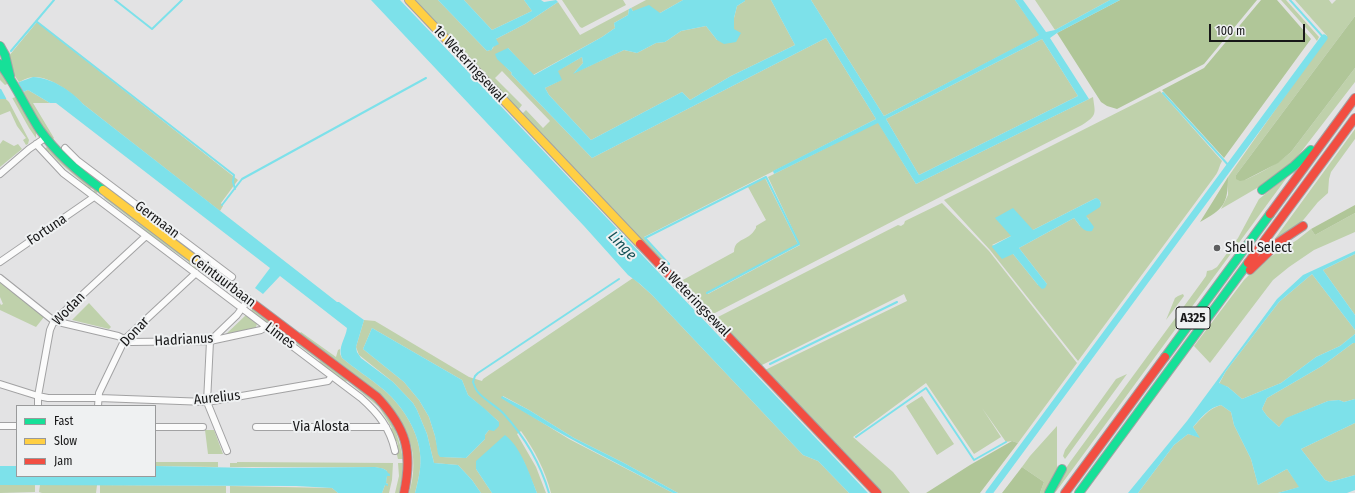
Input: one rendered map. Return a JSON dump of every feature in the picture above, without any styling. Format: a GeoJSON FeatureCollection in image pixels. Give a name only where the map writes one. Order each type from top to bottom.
{"type":"FeatureCollection","features":[{"type":"Feature","properties":{"kind":"main road","name":"1e Weteringsewal"},"geometry":{"type":"LineString","coordinates":[[409,0],[877,493]]}},
{"type":"Feature","properties":{"kind":"main road","name":"Ceintuurbaan"},"geometry":{"type":"LineString","coordinates":[[1,50],[7,63],[11,79]]}},
{"type":"Feature","properties":{"kind":"main road","name":"Ceintuurbaan"},"geometry":{"type":"LineString","coordinates":[[0,64],[11,79],[45,138],[61,156],[103,186],[202,266],[377,397],[395,416],[406,444],[409,469],[404,493]]}},
{"type":"Feature","properties":{"kind":"main road","name":"A325"},"geometry":{"type":"LineString","coordinates":[[1065,493],[1355,98]]}},
{"type":"Feature","properties":{"kind":"main road","name":"A325"},"geometry":{"type":"LineString","coordinates":[[1079,493],[1355,118]]}},
{"type":"Feature","properties":{"kind":"main road"},"geometry":{"type":"LineString","coordinates":[[1262,190],[1294,166],[1308,152],[1322,144]]}},
{"type":"Feature","properties":{"kind":"main road"},"geometry":{"type":"LineString","coordinates":[[1230,288],[1279,242],[1303,226]]}},
{"type":"Feature","properties":{"kind":"main road"},"geometry":{"type":"LineString","coordinates":[[1049,493],[1062,468]]}},
{"type":"Feature","properties":{"kind":"street"},"geometry":{"type":"LineString","coordinates":[[0,174],[45,138]]}},
{"type":"Feature","properties":{"kind":"street","name":"Limes"},"geometry":{"type":"LineString","coordinates":[[36,144],[63,173],[372,407],[386,427],[392,439],[395,451]]}},
{"type":"Feature","properties":{"kind":"street","name":"Germaan"},"geometry":{"type":"LineString","coordinates":[[65,148],[103,186],[232,276]]}},
{"type":"Feature","properties":{"kind":"street","name":"Fortuna"},"geometry":{"type":"LineString","coordinates":[[0,262],[94,197]]}},
{"type":"Feature","properties":{"kind":"street","name":"Wodan"},"geometry":{"type":"LineString","coordinates":[[38,405],[38,396],[50,330],[54,321],[146,236]]}},
{"type":"Feature","properties":{"kind":"street"},"geometry":{"type":"LineString","coordinates":[[202,266],[208,258]]}},
{"type":"Feature","properties":{"kind":"street","name":"Donar"},"geometry":{"type":"LineString","coordinates":[[98,405],[99,393],[124,339],[196,273]]}},
{"type":"Feature","properties":{"kind":"street"},"geometry":{"type":"LineString","coordinates":[[0,278],[54,321]]}},
{"type":"Feature","properties":{"kind":"street"},"geometry":{"type":"LineString","coordinates":[[227,452],[207,402],[210,341],[242,309],[248,300]]}},
{"type":"Feature","properties":{"kind":"street","name":"Hadrianus"},"geometry":{"type":"LineString","coordinates":[[54,321],[118,336],[131,342],[210,341],[261,330],[267,326]]}},
{"type":"Feature","properties":{"kind":"street","name":"Aurelius"},"geometry":{"type":"LineString","coordinates":[[0,384],[48,398],[99,398],[207,402],[328,381],[332,376]]}},
{"type":"Feature","properties":{"kind":"street"},"geometry":{"type":"LineString","coordinates":[[0,426],[16,426]]}},
{"type":"Feature","properties":{"kind":"street"},"geometry":{"type":"LineString","coordinates":[[156,427],[203,427]]}},
{"type":"Feature","properties":{"kind":"street","name":"Via Alosta"},"geometry":{"type":"LineString","coordinates":[[256,427],[386,427]]}},
{"type":"Feature","properties":{"kind":"green space"},"geometry":{"type":"Polygon","coordinates":[[[413,0],[438,0],[487,51],[493,48],[496,39],[525,24],[558,2],[580,35],[629,9],[628,15],[614,23],[615,28],[602,37],[533,75],[508,48],[505,66],[512,73],[511,74],[592,158],[826,38],[876,119],[644,237],[668,265],[666,265],[523,116],[523,113],[526,110],[543,128],[550,121],[502,71],[495,78],[522,105],[519,109],[516,109],[413,0]]]}},
{"type":"Feature","properties":{"kind":"green space"},"geometry":{"type":"Polygon","coordinates":[[[464,0],[524,0],[532,11],[492,30],[464,0]]]}},
{"type":"Feature","properties":{"kind":"green space"},"geometry":{"type":"Polygon","coordinates":[[[562,0],[623,0],[626,5],[582,28],[562,0]]]}},
{"type":"Feature","properties":{"kind":"green space"},"geometry":{"type":"Polygon","coordinates":[[[646,0],[683,0],[660,13],[633,11],[631,8],[646,0]]]}},
{"type":"Feature","properties":{"kind":"green space"},"geometry":{"type":"Polygon","coordinates":[[[745,0],[771,0],[795,45],[731,76],[690,100],[682,92],[591,140],[549,95],[545,88],[561,80],[557,71],[582,57],[583,63],[574,73],[624,50],[637,53],[656,43],[665,42],[681,31],[706,26],[717,40],[734,29],[734,18],[737,6],[745,0]]]}},
{"type":"Feature","properties":{"kind":"green space"},"geometry":{"type":"Polygon","coordinates":[[[811,0],[1015,0],[1040,35],[884,116],[811,0]]]}},
{"type":"Feature","properties":{"kind":"green space"},"geometry":{"type":"Polygon","coordinates":[[[1035,0],[1110,0],[1055,30],[1035,0]]]}},
{"type":"Feature","properties":{"kind":"green space"},"geometry":{"type":"Polygon","coordinates":[[[1120,0],[1257,0],[1204,64],[1117,109],[1107,106],[1101,102],[1057,33],[1120,0]]]}},
{"type":"Feature","properties":{"kind":"green space"},"geometry":{"type":"Polygon","coordinates":[[[1261,0],[1277,0],[1311,39],[1224,158],[1162,90],[1204,68],[1261,0]]]}},
{"type":"Feature","properties":{"kind":"green space"},"geometry":{"type":"Polygon","coordinates":[[[1281,0],[1286,0],[1319,37],[1317,41],[1314,37],[1281,0]]]}},
{"type":"Feature","properties":{"kind":"green space"},"geometry":{"type":"Polygon","coordinates":[[[1295,0],[1329,0],[1332,4],[1336,0],[1355,0],[1355,16],[1236,175],[1245,180],[1270,168],[1281,160],[1291,152],[1355,68],[1355,82],[1294,161],[1257,188],[1221,209],[1228,195],[1228,177],[1327,36],[1295,0]]]}},
{"type":"Feature","properties":{"kind":"green space"},"geometry":{"type":"Polygon","coordinates":[[[1355,16],[1355,68],[1291,152],[1278,163],[1245,180],[1240,181],[1236,179],[1236,175],[1355,16]]]}},
{"type":"Feature","properties":{"kind":"green space"},"geometry":{"type":"Polygon","coordinates":[[[37,22],[238,180],[221,203],[223,206],[220,211],[60,86],[40,77],[34,77],[19,82],[10,69],[8,57],[37,22]]]}},
{"type":"Feature","properties":{"kind":"green space"},"geometry":{"type":"Polygon","coordinates":[[[1042,39],[1078,96],[919,175],[886,119],[1042,39]]]}},
{"type":"Feature","properties":{"kind":"green space"},"geometry":{"type":"Polygon","coordinates":[[[0,68],[36,132],[36,138],[5,85],[0,80],[0,68]]]}},
{"type":"Feature","properties":{"kind":"green space"},"geometry":{"type":"Polygon","coordinates":[[[28,90],[50,103],[33,103],[54,138],[51,141],[23,95],[23,92],[28,90]]]}},
{"type":"Feature","properties":{"kind":"green space"},"geometry":{"type":"Polygon","coordinates":[[[1160,91],[1222,161],[1215,176],[1078,361],[990,250],[944,200],[1160,91]],[[1096,198],[1033,230],[1011,236],[992,245],[1013,254],[1038,285],[1047,284],[1019,248],[1074,218],[1080,226],[1089,219],[1085,216],[1101,203],[1096,198]]]}},
{"type":"Feature","properties":{"kind":"green space"},"geometry":{"type":"Polygon","coordinates":[[[1093,97],[1095,110],[1093,116],[1082,125],[715,313],[711,314],[681,281],[734,252],[737,244],[750,235],[756,226],[766,220],[748,187],[765,178],[798,244],[706,293],[708,294],[800,245],[768,177],[878,122],[916,184],[1093,97]]]}},
{"type":"Feature","properties":{"kind":"green space"},"geometry":{"type":"Polygon","coordinates":[[[0,99],[6,99],[9,102],[29,140],[28,144],[26,145],[23,140],[26,138],[17,126],[10,111],[0,115],[0,99]]]}},
{"type":"Feature","properties":{"kind":"green space"},"geometry":{"type":"Polygon","coordinates":[[[1355,129],[1355,139],[1331,172],[1328,193],[1318,202],[1300,224],[1274,240],[1355,129]]]}},
{"type":"Feature","properties":{"kind":"green space"},"geometry":{"type":"Polygon","coordinates":[[[3,140],[14,146],[18,144],[22,149],[0,167],[0,144],[3,140]]]}},
{"type":"Feature","properties":{"kind":"green space"},"geometry":{"type":"Polygon","coordinates":[[[47,147],[67,167],[98,191],[96,194],[93,193],[94,190],[87,188],[88,187],[49,152],[48,153],[44,149],[47,147]]]}},
{"type":"Feature","properties":{"kind":"green space"},"geometry":{"type":"Polygon","coordinates":[[[1288,176],[1055,493],[1059,479],[1070,462],[1201,283],[1206,276],[1207,271],[1217,267],[1238,238],[1259,199],[1288,176]]]}},
{"type":"Feature","properties":{"kind":"green space"},"geometry":{"type":"Polygon","coordinates":[[[1228,177],[1227,194],[1223,205],[1200,222],[1228,177]]]}},
{"type":"Feature","properties":{"kind":"green space"},"geometry":{"type":"Polygon","coordinates":[[[108,186],[203,258],[201,260],[106,189],[108,186]]]}},
{"type":"Feature","properties":{"kind":"green space"},"geometry":{"type":"Polygon","coordinates":[[[105,196],[199,267],[197,270],[188,264],[189,262],[138,226],[139,225],[104,198],[105,196]]]}},
{"type":"Feature","properties":{"kind":"green space"},"geometry":{"type":"Polygon","coordinates":[[[942,203],[989,251],[1077,363],[1018,443],[1012,441],[1006,442],[982,408],[1001,437],[974,454],[926,383],[853,437],[893,472],[910,493],[881,493],[765,370],[907,301],[904,294],[760,366],[716,318],[898,225],[901,226],[905,221],[942,203]]]}},
{"type":"Feature","properties":{"kind":"green space"},"geometry":{"type":"Polygon","coordinates":[[[1355,205],[1355,213],[1315,235],[1311,229],[1355,205]]]}},
{"type":"Feature","properties":{"kind":"green space"},"geometry":{"type":"Polygon","coordinates":[[[1355,213],[1355,232],[1314,250],[1273,280],[1210,363],[1194,346],[1244,280],[1261,263],[1297,240],[1311,229],[1315,235],[1355,213]]]}},
{"type":"Feature","properties":{"kind":"green space"},"geometry":{"type":"Polygon","coordinates":[[[1355,254],[1355,315],[1323,270],[1355,254]]]}},
{"type":"Feature","properties":{"kind":"green space"},"geometry":{"type":"Polygon","coordinates":[[[1312,274],[1355,330],[1355,334],[1340,346],[1316,357],[1281,383],[1242,399],[1228,387],[1219,384],[1226,371],[1279,302],[1312,274]]]}},
{"type":"Feature","properties":{"kind":"green space"},"geometry":{"type":"Polygon","coordinates":[[[633,278],[652,295],[803,455],[818,461],[849,493],[678,493],[624,463],[574,438],[503,396],[502,398],[569,439],[673,493],[551,493],[546,476],[539,461],[521,431],[517,434],[536,467],[546,493],[537,493],[524,462],[476,469],[492,493],[481,493],[472,480],[458,465],[434,463],[427,434],[413,403],[393,382],[359,355],[356,347],[364,320],[375,321],[469,377],[482,381],[633,278]],[[372,328],[363,349],[404,382],[419,400],[429,417],[439,455],[442,457],[466,458],[485,439],[485,435],[489,430],[494,430],[499,423],[468,395],[462,380],[372,328]]]}},
{"type":"Feature","properties":{"kind":"green space"},"geometry":{"type":"Polygon","coordinates":[[[0,281],[44,317],[36,327],[0,310],[0,303],[1,305],[3,304],[0,297],[0,281]]]}},
{"type":"Feature","properties":{"kind":"green space"},"geometry":{"type":"Polygon","coordinates":[[[1183,294],[1184,296],[1166,320],[1175,298],[1183,294]]]}},
{"type":"Feature","properties":{"kind":"green space"},"geometry":{"type":"Polygon","coordinates":[[[89,303],[111,327],[109,329],[72,320],[89,303]]]}},
{"type":"Feature","properties":{"kind":"green space"},"geometry":{"type":"Polygon","coordinates":[[[253,308],[293,338],[292,340],[251,311],[253,308]]]}},
{"type":"Feature","properties":{"kind":"green space"},"geometry":{"type":"Polygon","coordinates":[[[246,315],[257,324],[255,329],[225,335],[246,315]]]}},
{"type":"Feature","properties":{"kind":"green space"},"geometry":{"type":"Polygon","coordinates":[[[301,332],[336,357],[338,350],[340,349],[342,358],[392,397],[406,415],[416,436],[419,447],[420,472],[415,493],[409,493],[413,465],[410,440],[398,416],[380,395],[299,334],[301,332]]]}},
{"type":"Feature","properties":{"kind":"green space"},"geometry":{"type":"Polygon","coordinates":[[[295,339],[371,397],[382,408],[395,429],[403,459],[398,459],[395,447],[398,445],[397,441],[395,442],[390,429],[392,428],[379,407],[350,383],[347,381],[345,382],[293,341],[295,339]]]}},
{"type":"Feature","properties":{"kind":"green space"},"geometry":{"type":"Polygon","coordinates":[[[1355,343],[1355,399],[1344,402],[1339,400],[1328,401],[1287,418],[1279,427],[1267,416],[1262,409],[1267,398],[1322,366],[1355,343]]]}},
{"type":"Feature","properties":{"kind":"green space"},"geometry":{"type":"Polygon","coordinates":[[[1127,374],[1065,459],[1063,456],[1065,450],[1116,379],[1127,374]]]}},
{"type":"Feature","properties":{"kind":"green space"},"geometry":{"type":"Polygon","coordinates":[[[922,396],[954,444],[937,455],[906,406],[922,396]]]}},
{"type":"Feature","properties":{"kind":"green space"},"geometry":{"type":"Polygon","coordinates":[[[1221,405],[1231,412],[1234,425],[1251,459],[1258,485],[1287,469],[1300,487],[1278,493],[1138,493],[1174,445],[1188,434],[1199,437],[1193,427],[1209,411],[1221,405]]]}},
{"type":"Feature","properties":{"kind":"green space"},"geometry":{"type":"Polygon","coordinates":[[[1355,423],[1355,475],[1330,482],[1325,480],[1301,449],[1355,423]]]}},
{"type":"Feature","properties":{"kind":"green space"},"geometry":{"type":"Polygon","coordinates":[[[1057,426],[1057,469],[1046,493],[1040,493],[1044,482],[1022,467],[1057,426]]]}},
{"type":"Feature","properties":{"kind":"green space"},"geometry":{"type":"Polygon","coordinates":[[[205,430],[214,430],[223,454],[208,454],[205,430]]]}},
{"type":"Feature","properties":{"kind":"green space"},"geometry":{"type":"Polygon","coordinates":[[[1012,441],[1018,443],[980,493],[926,493],[970,465],[1012,441]]]}},
{"type":"Feature","properties":{"kind":"green space"},"geometry":{"type":"Polygon","coordinates":[[[156,462],[218,462],[218,467],[156,466],[156,462]]]}},
{"type":"Feature","properties":{"kind":"green space"},"geometry":{"type":"Polygon","coordinates":[[[230,463],[393,463],[392,480],[389,493],[382,493],[385,485],[388,484],[386,483],[387,471],[375,467],[230,467],[230,463]]]}},
{"type":"Feature","properties":{"kind":"green space"},"geometry":{"type":"Polygon","coordinates":[[[398,463],[403,463],[402,478],[399,493],[395,493],[399,476],[398,463]]]}},
{"type":"Feature","properties":{"kind":"green space"},"geometry":{"type":"Polygon","coordinates":[[[1022,467],[1044,482],[1040,493],[1002,493],[1022,467]]]}},
{"type":"Feature","properties":{"kind":"green space"},"geometry":{"type":"Polygon","coordinates":[[[0,485],[35,485],[35,492],[0,493],[0,485]]]}},
{"type":"Feature","properties":{"kind":"green space"},"geometry":{"type":"Polygon","coordinates":[[[40,485],[97,485],[96,493],[42,493],[39,492],[40,485]]]}},
{"type":"Feature","properties":{"kind":"green space"},"geometry":{"type":"Polygon","coordinates":[[[100,485],[226,486],[226,493],[100,493],[100,485]]]}},
{"type":"Feature","properties":{"kind":"green space"},"geometry":{"type":"Polygon","coordinates":[[[230,486],[332,488],[338,493],[230,493],[230,486]]]}},
{"type":"Feature","properties":{"kind":"water","name":"Linge"},"geometry":{"type":"Polygon","coordinates":[[[371,0],[400,0],[868,493],[849,493],[818,461],[803,455],[652,295],[628,275],[584,226],[371,0]]]}},
{"type":"Feature","properties":{"kind":"water"},"geometry":{"type":"Polygon","coordinates":[[[438,0],[464,0],[492,30],[532,11],[524,0],[541,0],[544,2],[556,0],[558,2],[525,24],[496,39],[499,44],[493,47],[491,51],[487,51],[438,0]]]}},
{"type":"Feature","properties":{"kind":"water"},"geometry":{"type":"Polygon","coordinates":[[[683,0],[745,0],[737,6],[734,18],[734,29],[741,33],[736,42],[724,44],[717,40],[706,26],[681,31],[665,42],[656,43],[637,53],[624,50],[573,74],[583,63],[582,57],[558,71],[562,80],[545,88],[549,95],[591,140],[682,92],[690,100],[731,76],[795,45],[771,0],[811,0],[884,116],[1039,35],[1015,0],[1023,0],[1046,32],[1055,30],[1110,0],[1120,0],[1050,38],[1089,99],[916,184],[878,123],[774,174],[773,171],[876,119],[826,38],[592,158],[497,59],[495,54],[508,48],[534,75],[602,37],[615,28],[614,23],[628,15],[629,9],[631,8],[633,11],[649,5],[660,13],[683,0]],[[1042,39],[886,119],[919,175],[1078,96],[1042,39]]]}},
{"type":"Feature","properties":{"kind":"water"},"geometry":{"type":"Polygon","coordinates":[[[33,77],[46,79],[73,94],[83,104],[337,302],[364,320],[356,347],[361,358],[393,382],[413,403],[427,434],[434,463],[458,465],[472,480],[481,493],[415,493],[420,472],[419,447],[416,436],[406,415],[392,397],[342,358],[341,347],[347,328],[280,276],[263,294],[255,288],[270,268],[56,103],[50,103],[28,90],[6,99],[0,99],[0,89],[33,77]]]}},
{"type":"Feature","properties":{"kind":"water"},"geometry":{"type":"Polygon","coordinates":[[[1096,198],[1100,201],[1100,207],[1086,216],[1094,227],[1092,231],[1086,231],[1074,218],[1019,248],[1047,284],[1045,288],[1042,289],[1038,285],[1013,254],[1002,259],[992,247],[1011,236],[995,218],[1013,208],[1033,230],[1096,198]]]}},
{"type":"Feature","properties":{"kind":"water"},"geometry":{"type":"Polygon","coordinates":[[[1355,251],[1355,254],[1323,270],[1355,315],[1355,330],[1312,274],[1279,302],[1226,371],[1219,383],[1228,387],[1242,399],[1281,383],[1316,357],[1340,346],[1355,334],[1355,343],[1322,366],[1267,398],[1262,409],[1279,427],[1286,418],[1328,401],[1339,400],[1344,402],[1355,399],[1355,423],[1301,449],[1325,480],[1330,482],[1355,475],[1355,490],[1347,493],[1278,493],[1299,487],[1287,469],[1258,485],[1251,459],[1234,425],[1231,412],[1221,405],[1216,406],[1202,416],[1193,427],[1200,438],[1188,434],[1174,445],[1138,493],[1128,493],[1187,421],[1277,299],[1303,275],[1355,251]]]}},
{"type":"Feature","properties":{"kind":"water"},"geometry":{"type":"Polygon","coordinates":[[[372,328],[462,380],[468,395],[499,422],[499,426],[494,431],[489,430],[485,435],[485,439],[466,458],[440,457],[429,417],[419,400],[404,382],[363,349],[372,328]]]}},
{"type":"Feature","properties":{"kind":"water"},"geometry":{"type":"Polygon","coordinates":[[[502,396],[529,410],[574,438],[624,463],[678,493],[673,493],[564,435],[501,398],[502,396]]]}},
{"type":"Feature","properties":{"kind":"water"},"geometry":{"type":"Polygon","coordinates":[[[505,435],[511,440],[520,454],[537,493],[492,493],[476,469],[476,461],[505,435]]]}},
{"type":"Feature","properties":{"kind":"water"},"geometry":{"type":"Polygon","coordinates":[[[0,466],[16,466],[16,477],[156,477],[156,466],[252,468],[375,467],[384,469],[390,474],[390,476],[387,476],[386,483],[388,486],[385,485],[382,493],[338,493],[332,488],[296,486],[0,485],[0,466]]]}},
{"type":"Feature","properties":{"kind":"pier"},"geometry":{"type":"Polygon","coordinates":[[[17,80],[24,94],[7,100],[0,87],[17,80]]]}},
{"type":"Feature","properties":{"kind":"waterway"},"geometry":{"type":"LineString","coordinates":[[11,51],[54,0]]}},
{"type":"Feature","properties":{"kind":"waterway"},"geometry":{"type":"LineString","coordinates":[[115,0],[152,29],[182,0]]}},
{"type":"Feature","properties":{"kind":"waterway"},"geometry":{"type":"LineString","coordinates":[[1290,0],[1324,38]]}},
{"type":"Feature","properties":{"kind":"waterway"},"geometry":{"type":"LineString","coordinates":[[36,21],[234,175],[233,182],[235,189]]}},
{"type":"Feature","properties":{"kind":"waterway"},"geometry":{"type":"LineString","coordinates":[[989,493],[1324,38]]}},
{"type":"Feature","properties":{"kind":"waterway"},"geometry":{"type":"LineString","coordinates":[[222,205],[242,179],[426,78]]}},
{"type":"Feature","properties":{"kind":"waterway"},"geometry":{"type":"LineString","coordinates":[[1163,93],[1230,167]]}},
{"type":"Feature","properties":{"kind":"waterway"},"geometry":{"type":"LineString","coordinates":[[669,264],[645,238],[766,177],[799,244],[707,293]]}},
{"type":"Feature","properties":{"kind":"waterway"},"geometry":{"type":"LineString","coordinates":[[549,493],[536,460],[525,441],[503,413],[480,394],[473,382],[478,373],[619,279]]}},
{"type":"Feature","properties":{"kind":"waterway"},"geometry":{"type":"LineString","coordinates":[[770,364],[897,302]]}},
{"type":"Feature","properties":{"kind":"waterway"},"geometry":{"type":"LineString","coordinates":[[856,437],[926,388],[974,460],[1006,442]]}},
{"type":"Feature","properties":{"kind":"traffic: fast"},"geometry":{"type":"LineString","coordinates":[[0,46],[5,55],[10,76]]}},
{"type":"Feature","properties":{"kind":"traffic: fast"},"geometry":{"type":"LineString","coordinates":[[0,64],[47,139],[69,163],[103,190]]}},
{"type":"Feature","properties":{"kind":"traffic: fast"},"geometry":{"type":"LineString","coordinates":[[1262,190],[1294,166],[1311,150]]}},
{"type":"Feature","properties":{"kind":"traffic: fast"},"geometry":{"type":"LineString","coordinates":[[1165,357],[1270,214]]}},
{"type":"Feature","properties":{"kind":"traffic: fast"},"geometry":{"type":"LineString","coordinates":[[1079,493],[1248,263]]}},
{"type":"Feature","properties":{"kind":"traffic: fast"},"geometry":{"type":"LineString","coordinates":[[1049,493],[1062,469]]}},
{"type":"Feature","properties":{"kind":"traffic: slow"},"geometry":{"type":"LineString","coordinates":[[409,0],[640,244]]}},
{"type":"Feature","properties":{"kind":"traffic: slow"},"geometry":{"type":"LineString","coordinates":[[103,190],[227,284]]}},
{"type":"Feature","properties":{"kind":"traffic: jam"},"geometry":{"type":"LineString","coordinates":[[1270,214],[1355,98]]}},
{"type":"Feature","properties":{"kind":"traffic: jam"},"geometry":{"type":"LineString","coordinates":[[1248,263],[1355,118]]}},
{"type":"Feature","properties":{"kind":"traffic: jam"},"geometry":{"type":"LineString","coordinates":[[1250,270],[1279,242],[1303,226]]}},
{"type":"Feature","properties":{"kind":"traffic: jam"},"geometry":{"type":"LineString","coordinates":[[640,244],[877,493]]}},
{"type":"Feature","properties":{"kind":"traffic: jam"},"geometry":{"type":"LineString","coordinates":[[227,284],[377,397],[387,408],[395,419],[405,441],[408,465],[404,493]]}},
{"type":"Feature","properties":{"kind":"traffic: jam"},"geometry":{"type":"LineString","coordinates":[[1065,493],[1165,357]]}},
{"type":"Feature","properties":{"kind":"place","name":"Shell Select"},"geometry":{"type":"Point","coordinates":[1217,248]}}]}
